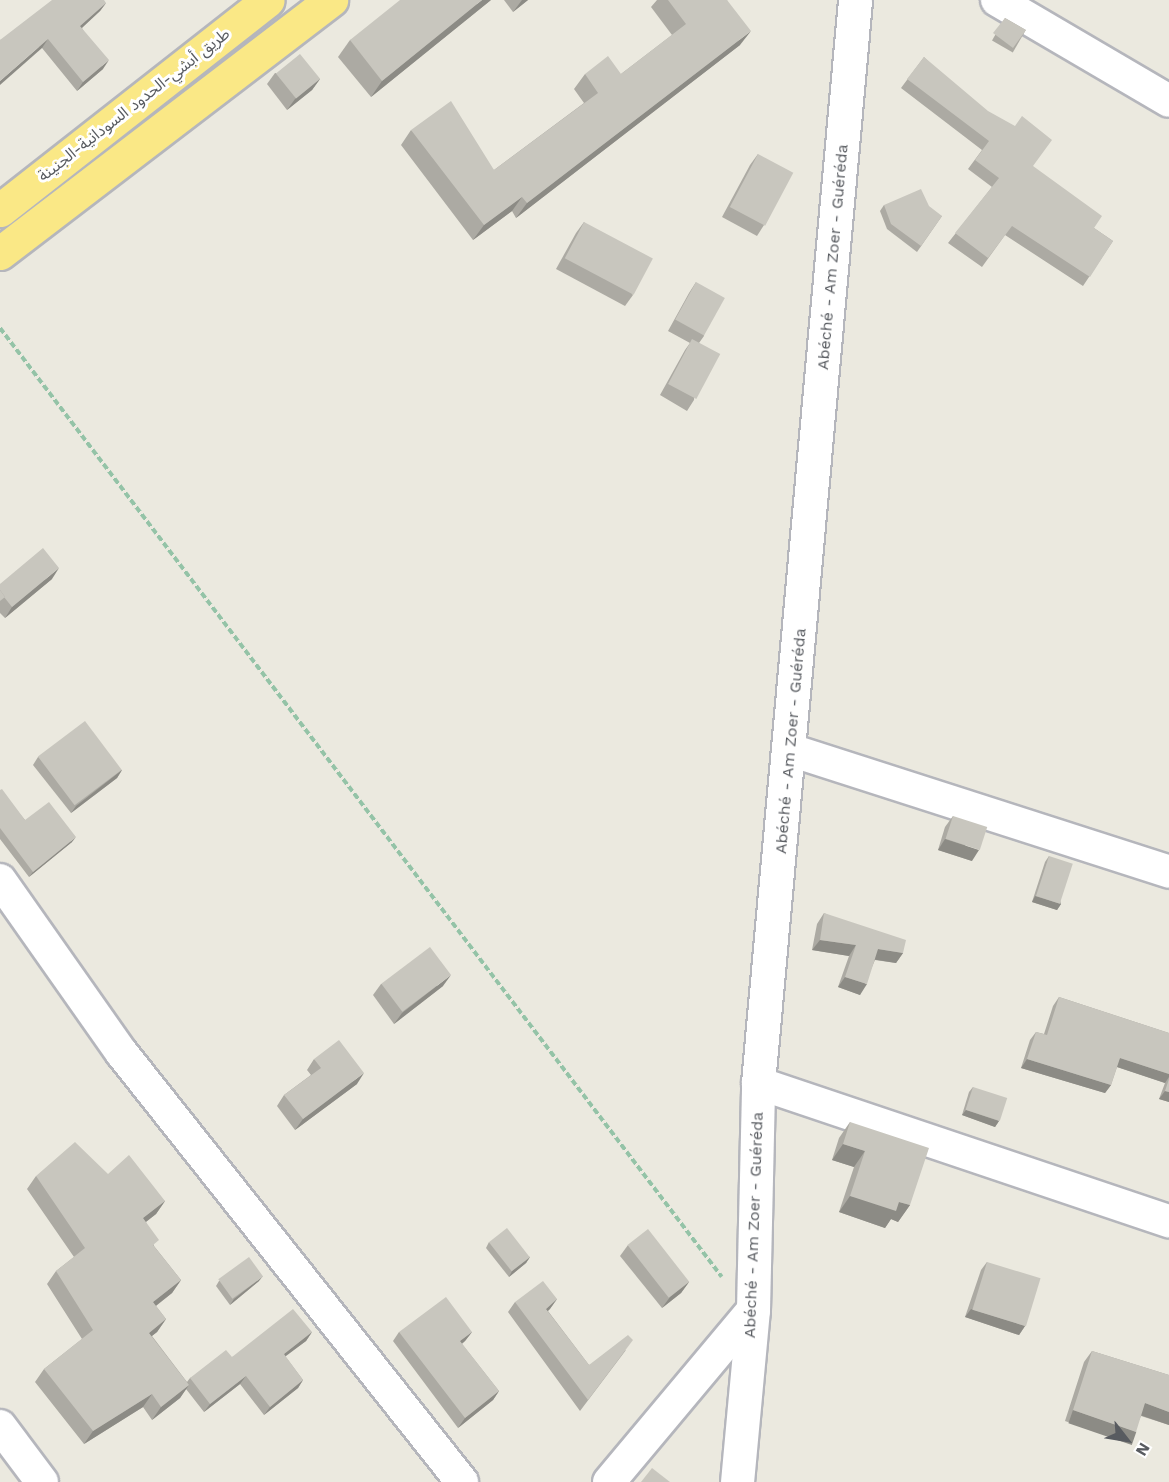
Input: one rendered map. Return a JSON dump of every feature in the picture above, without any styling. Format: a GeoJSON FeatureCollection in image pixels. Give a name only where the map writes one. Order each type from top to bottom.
{"type":"FeatureCollection","features":[{"type":"Feature","properties":{"kind":"highway","name":"طريق أبشي-الحدود السودانية-الجنينة"},"geometry":{"type":"LineString","coordinates":[[0,210],[268,0]]}},
{"type":"Feature","properties":{"kind":"highway"},"geometry":{"type":"LineString","coordinates":[[0,253],[331,0]]}},
{"type":"Feature","properties":{"kind":"main road","name":"Abéché - Am Zoer - Guéréda"},"geometry":{"type":"LineString","coordinates":[[737,1482],[753,1310],[758,1083],[790,750],[855,0]]}},
{"type":"Feature","properties":{"kind":"street"},"geometry":{"type":"LineString","coordinates":[[997,0],[1169,101]]}},
{"type":"Feature","properties":{"kind":"street"},"geometry":{"type":"LineString","coordinates":[[790,750],[1169,872]]}},
{"type":"Feature","properties":{"kind":"street"},"geometry":{"type":"LineString","coordinates":[[0,880],[121,1052],[462,1482]]}},
{"type":"Feature","properties":{"kind":"street"},"geometry":{"type":"LineString","coordinates":[[758,1083],[1169,1221]]}},
{"type":"Feature","properties":{"kind":"street"},"geometry":{"type":"LineString","coordinates":[[609,1482],[753,1310]]}},
{"type":"Feature","properties":{"kind":"street"},"geometry":{"type":"LineString","coordinates":[[0,1426],[42,1482]]}},
{"type":"Feature","properties":{"kind":"path"},"geometry":{"type":"LineString","coordinates":[[0,328],[736,1295],[753,1310]]}},
{"type":"Feature","properties":{"kind":"building"},"geometry":{"type":"Polygon","coordinates":[[[52,0],[104,0],[106,3],[80,26],[109,60],[83,82],[48,39],[0,81],[0,40],[52,0]]]}},
{"type":"Feature","properties":{"kind":"building"},"geometry":{"type":"Polygon","coordinates":[[[400,0],[482,0],[382,81],[350,40],[400,0]]]}},
{"type":"Feature","properties":{"kind":"building"},"geometry":{"type":"Polygon","coordinates":[[[668,0],[727,0],[751,31],[527,203],[522,197],[484,225],[411,130],[451,101],[494,170],[598,93],[585,74],[608,56],[621,74],[686,24],[668,0]]]}},
{"type":"Feature","properties":{"kind":"building"},"geometry":{"type":"Polygon","coordinates":[[[1005,18],[1026,30],[1013,48],[993,33],[1005,18]]]}},
{"type":"Feature","properties":{"kind":"building"},"geometry":{"type":"Polygon","coordinates":[[[300,54],[320,79],[296,98],[276,74],[300,54]]]}},
{"type":"Feature","properties":{"kind":"building"},"geometry":{"type":"Polygon","coordinates":[[[924,57],[988,111],[1015,126],[1022,116],[1052,140],[1033,166],[1102,216],[1094,228],[1113,241],[1090,277],[1012,226],[988,258],[955,233],[999,178],[975,160],[989,141],[907,79],[924,57]]]}},
{"type":"Feature","properties":{"kind":"building"},"geometry":{"type":"Polygon","coordinates":[[[758,154],[793,173],[765,226],[730,207],[758,154]]]}},
{"type":"Feature","properties":{"kind":"building"},"geometry":{"type":"Polygon","coordinates":[[[921,189],[929,206],[942,216],[921,246],[891,224],[884,205],[921,189]]]}},
{"type":"Feature","properties":{"kind":"building"},"geometry":{"type":"Polygon","coordinates":[[[584,222],[653,259],[634,295],[565,258],[584,222]]]}},
{"type":"Feature","properties":{"kind":"building"},"geometry":{"type":"Polygon","coordinates":[[[696,282],[725,298],[704,336],[675,320],[696,282]]]}},
{"type":"Feature","properties":{"kind":"building"},"geometry":{"type":"Polygon","coordinates":[[[692,339],[720,354],[696,399],[668,384],[692,339]]]}},
{"type":"Feature","properties":{"kind":"building"},"geometry":{"type":"Polygon","coordinates":[[[43,548],[59,568],[12,607],[0,590],[0,584],[43,548]]]}},
{"type":"Feature","properties":{"kind":"building"},"geometry":{"type":"Polygon","coordinates":[[[0,590],[5,597],[0,601],[0,590]]]}},
{"type":"Feature","properties":{"kind":"building"},"geometry":{"type":"Polygon","coordinates":[[[85,721],[122,770],[75,805],[38,757],[85,721]]]}},
{"type":"Feature","properties":{"kind":"building"},"geometry":{"type":"Polygon","coordinates":[[[2,789],[25,820],[49,802],[76,837],[33,872],[0,828],[0,790],[2,789]]]}},
{"type":"Feature","properties":{"kind":"building"},"geometry":{"type":"Polygon","coordinates":[[[953,816],[987,827],[980,850],[946,839],[953,816]]]}},
{"type":"Feature","properties":{"kind":"building"},"geometry":{"type":"Polygon","coordinates":[[[1049,856],[1073,864],[1060,904],[1036,896],[1049,856]]]}},
{"type":"Feature","properties":{"kind":"building"},"geometry":{"type":"Polygon","coordinates":[[[824,913],[906,940],[903,953],[878,949],[867,984],[845,977],[856,945],[820,940],[824,913]]]}},
{"type":"Feature","properties":{"kind":"building"},"geometry":{"type":"Polygon","coordinates":[[[430,947],[451,975],[402,1012],[381,984],[430,947]]]}},
{"type":"Feature","properties":{"kind":"building"},"geometry":{"type":"Polygon","coordinates":[[[1059,997],[1169,1033],[1169,1074],[1120,1058],[1111,1085],[1027,1059],[1036,1032],[1047,1035],[1059,997]]]}},
{"type":"Feature","properties":{"kind":"building"},"geometry":{"type":"Polygon","coordinates":[[[339,1040],[364,1073],[303,1119],[284,1095],[321,1068],[314,1059],[339,1040]]]}},
{"type":"Feature","properties":{"kind":"building"},"geometry":{"type":"Polygon","coordinates":[[[1169,1079],[1169,1092],[1165,1091],[1169,1079]]]}},
{"type":"Feature","properties":{"kind":"building"},"geometry":{"type":"Polygon","coordinates":[[[973,1087],[1007,1098],[1000,1121],[966,1110],[973,1087]]]}},
{"type":"Feature","properties":{"kind":"building"},"geometry":{"type":"Polygon","coordinates":[[[850,1122],[929,1148],[910,1205],[899,1202],[896,1211],[850,1196],[865,1151],[843,1144],[850,1122]]]}},
{"type":"Feature","properties":{"kind":"building"},"geometry":{"type":"Polygon","coordinates":[[[75,1142],[108,1174],[129,1155],[165,1201],[143,1218],[159,1240],[153,1245],[181,1280],[153,1302],[166,1319],[149,1333],[189,1385],[161,1407],[152,1394],[93,1431],[44,1369],[93,1330],[56,1271],[85,1248],[36,1176],[75,1142]]]}},
{"type":"Feature","properties":{"kind":"building"},"geometry":{"type":"Polygon","coordinates":[[[507,1228],[530,1257],[512,1271],[489,1242],[507,1228]]]}},
{"type":"Feature","properties":{"kind":"building"},"geometry":{"type":"Polygon","coordinates":[[[648,1229],[689,1282],[669,1298],[628,1245],[648,1229]]]}},
{"type":"Feature","properties":{"kind":"building"},"geometry":{"type":"Polygon","coordinates":[[[249,1257],[263,1276],[232,1299],[218,1279],[249,1257]]]}},
{"type":"Feature","properties":{"kind":"building"},"geometry":{"type":"Polygon","coordinates":[[[987,1262],[1041,1278],[1026,1326],[972,1310],[987,1262]]]}},
{"type":"Feature","properties":{"kind":"building"},"geometry":{"type":"Polygon","coordinates":[[[543,1281],[557,1299],[546,1309],[589,1365],[628,1335],[633,1340],[588,1400],[515,1302],[543,1281]]]}},
{"type":"Feature","properties":{"kind":"building"},"geometry":{"type":"Polygon","coordinates":[[[446,1297],[472,1332],[460,1341],[499,1391],[465,1418],[399,1332],[446,1297]]]}},
{"type":"Feature","properties":{"kind":"building"},"geometry":{"type":"Polygon","coordinates":[[[293,1309],[312,1332],[284,1354],[303,1380],[270,1407],[246,1376],[210,1404],[190,1378],[226,1350],[232,1357],[293,1309]]]}},
{"type":"Feature","properties":{"kind":"building"},"geometry":{"type":"Polygon","coordinates":[[[1092,1351],[1169,1375],[1169,1412],[1145,1403],[1136,1432],[1073,1410],[1092,1351]]]}},
{"type":"Feature","properties":{"kind":"building"},"geometry":{"type":"Polygon","coordinates":[[[652,1468],[670,1482],[641,1482],[652,1468]]]}}]}
